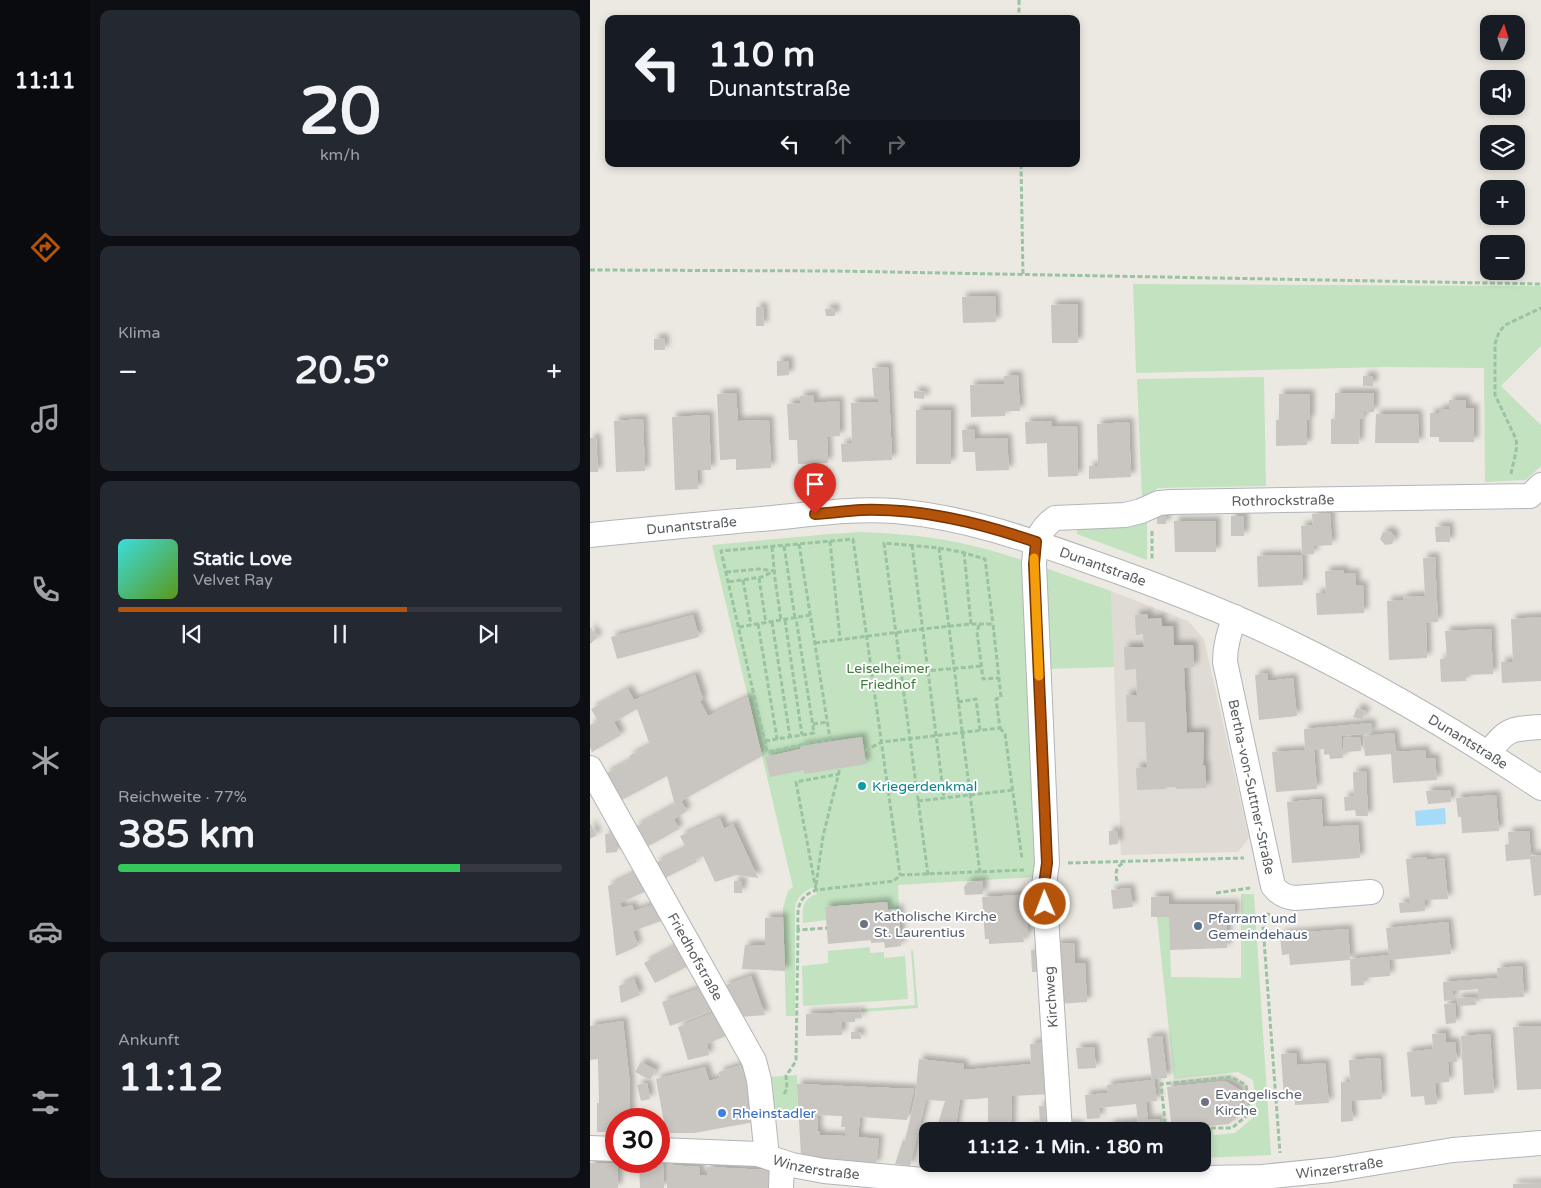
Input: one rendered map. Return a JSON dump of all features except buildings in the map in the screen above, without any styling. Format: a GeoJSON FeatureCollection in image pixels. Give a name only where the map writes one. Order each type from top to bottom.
{"type":"FeatureCollection","features":[{"type":"Feature","properties":{"kind":"street","name":"Rothrockstraße"},"geometry":{"type":"LineString","coordinates":[[1036,542],[1044,528],[1055,518],[1125,515],[1151,506],[1171,502],[1509,497],[1530,496],[1541,485]]}},
{"type":"Feature","properties":{"kind":"street","name":"Dunantstraße"},"geometry":{"type":"LineString","coordinates":[[590,535],[863,510],[904,512],[959,520],[1006,532],[1152,584],[1235,618],[1293,645],[1402,702],[1489,753],[1541,788]]}},
{"type":"Feature","properties":{"kind":"street","name":"Kirchweg"},"geometry":{"type":"LineString","coordinates":[[1036,542],[1034,564],[1047,863],[1044,885],[1059,1122]]}},
{"type":"Feature","properties":{"kind":"street","name":"Bertha-von-Suttner-Straße"},"geometry":{"type":"LineString","coordinates":[[1235,618],[1227,636],[1225,662],[1276,889],[1286,897],[1295,898],[1371,892]]}},
{"type":"Feature","properties":{"kind":"street"},"geometry":{"type":"LineString","coordinates":[[1489,753],[1504,734],[1513,729],[1541,727]]}},
{"type":"Feature","properties":{"kind":"street","name":"Friedhofstraße"},"geometry":{"type":"LineString","coordinates":[[590,768],[754,1061],[774,1159],[782,1188]]}},
{"type":"Feature","properties":{"kind":"street","name":"Winzerstraße"},"geometry":{"type":"LineString","coordinates":[[670,1150],[740,1153],[774,1159],[807,1169],[945,1182],[998,1184],[1063,1173],[1163,1183],[1282,1176],[1453,1150],[1541,1143]]}},
{"type":"Feature","properties":{"kind":"street"},"geometry":{"type":"LineString","coordinates":[[590,1148],[605,1149]]}},
{"type":"Feature","properties":{"kind":"path"},"geometry":{"type":"LineString","coordinates":[[1019,0],[1019,15]]}},
{"type":"Feature","properties":{"kind":"path"},"geometry":{"type":"LineString","coordinates":[[1021,167],[1023,274]]}},
{"type":"Feature","properties":{"kind":"path"},"geometry":{"type":"LineString","coordinates":[[590,270],[1023,274],[1541,284]]}},
{"type":"Feature","properties":{"kind":"path"},"geometry":{"type":"LineString","coordinates":[[1509,497],[1511,472],[1517,455],[1517,447],[1516,439],[1495,395],[1495,344],[1499,332],[1505,325],[1541,308]]}},
{"type":"Feature","properties":{"kind":"path"},"geometry":{"type":"LineString","coordinates":[[1151,506],[1152,584]]}},
{"type":"Feature","properties":{"kind":"path"},"geometry":{"type":"LineString","coordinates":[[799,544],[831,740],[800,744],[767,752],[721,551],[854,539],[900,875]]}},
{"type":"Feature","properties":{"kind":"path"},"geometry":{"type":"LineString","coordinates":[[830,541],[840,639]]}},
{"type":"Feature","properties":{"kind":"path"},"geometry":{"type":"LineString","coordinates":[[928,875],[884,543],[939,548],[964,552],[985,559],[1001,697],[996,699],[1000,728],[1005,734],[1023,870]]}},
{"type":"Feature","properties":{"kind":"path"},"geometry":{"type":"LineString","coordinates":[[765,741],[814,733],[784,546]]}},
{"type":"Feature","properties":{"kind":"path"},"geometry":{"type":"LineString","coordinates":[[912,546],[944,798]]}},
{"type":"Feature","properties":{"kind":"path"},"geometry":{"type":"LineString","coordinates":[[772,547],[774,571],[802,735]]}},
{"type":"Feature","properties":{"kind":"path"},"geometry":{"type":"LineString","coordinates":[[939,548],[980,873]]}},
{"type":"Feature","properties":{"kind":"path"},"geometry":{"type":"LineString","coordinates":[[964,552],[971,624]]}},
{"type":"Feature","properties":{"kind":"path"},"geometry":{"type":"LineString","coordinates":[[726,572],[760,569],[774,571]]}},
{"type":"Feature","properties":{"kind":"path"},"geometry":{"type":"LineString","coordinates":[[728,582],[759,578],[774,571]]}},
{"type":"Feature","properties":{"kind":"path"},"geometry":{"type":"LineString","coordinates":[[759,578],[766,623]]}},
{"type":"Feature","properties":{"kind":"path"},"geometry":{"type":"LineString","coordinates":[[743,580],[751,625]]}},
{"type":"Feature","properties":{"kind":"path"},"geometry":{"type":"LineString","coordinates":[[739,627],[810,615]]}},
{"type":"Feature","properties":{"kind":"path"},"geometry":{"type":"LineString","coordinates":[[772,622],[790,737]]}},
{"type":"Feature","properties":{"kind":"path"},"geometry":{"type":"LineString","coordinates":[[758,624],[777,739]]}},
{"type":"Feature","properties":{"kind":"path"},"geometry":{"type":"LineString","coordinates":[[815,643],[923,629],[971,624],[993,624]]}},
{"type":"Feature","properties":{"kind":"path"},"geometry":{"type":"LineString","coordinates":[[978,625],[977,632],[983,679],[999,678]]}},
{"type":"Feature","properties":{"kind":"path"},"geometry":{"type":"LineString","coordinates":[[901,673],[982,666]]}},
{"type":"Feature","properties":{"kind":"path"},"geometry":{"type":"LineString","coordinates":[[958,702],[976,699],[980,730]]}},
{"type":"Feature","properties":{"kind":"path"},"geometry":{"type":"LineString","coordinates":[[813,724],[828,722]]}},
{"type":"Feature","properties":{"kind":"path"},"geometry":{"type":"LineString","coordinates":[[864,750],[882,742],[1000,728]]}},
{"type":"Feature","properties":{"kind":"path"},"geometry":{"type":"LineString","coordinates":[[816,890],[823,836],[840,768]]}},
{"type":"Feature","properties":{"kind":"path"},"geometry":{"type":"LineString","coordinates":[[816,890],[796,782],[839,774]]}},
{"type":"Feature","properties":{"kind":"path"},"geometry":{"type":"LineString","coordinates":[[918,802],[1013,790]]}},
{"type":"Feature","properties":{"kind":"path"},"geometry":{"type":"LineString","coordinates":[[786,1076],[796,1061],[800,903],[806,895],[816,890],[894,881],[900,875],[980,873],[1037,869],[1047,863],[1268,858]]}},
{"type":"Feature","properties":{"kind":"path"},"geometry":{"type":"LineString","coordinates":[[1117,881],[1116,869],[1126,861]]}},
{"type":"Feature","properties":{"kind":"path"},"geometry":{"type":"LineString","coordinates":[[1216,892],[1276,889],[1263,926],[1280,1155]]}},
{"type":"Feature","properties":{"kind":"path"},"geometry":{"type":"LineString","coordinates":[[798,930],[827,928]]}},
{"type":"Feature","properties":{"kind":"path"},"geometry":{"type":"LineString","coordinates":[[1165,1122],[1161,1084],[1231,1077],[1246,1085],[1250,1114],[1232,1128],[1211,1128]]}},
{"type":"Feature","properties":{"kind":"shaded area"},"geometry":{"type":"Polygon","coordinates":[[[1111,591],[1188,621],[1204,639],[1249,838],[1238,852],[1121,855],[1111,591]]]}},
{"type":"Feature","properties":{"kind":"green space"},"geometry":{"type":"Polygon","coordinates":[[[1133,284],[1541,286],[1541,346],[1501,386],[1541,425],[1541,466],[1526,480],[1485,482],[1484,368],[1387,367],[1136,373],[1133,284]]]}},
{"type":"Feature","properties":{"kind":"green space"},"geometry":{"type":"Polygon","coordinates":[[[1264,377],[1266,486],[1158,488],[1142,499],[1137,379],[1264,377]]]}},
{"type":"Feature","properties":{"kind":"green space"},"geometry":{"type":"Polygon","coordinates":[[[1147,519],[1147,560],[1077,534],[1081,527],[1147,519]]]}},
{"type":"Feature","properties":{"kind":"green space","name":"Leiselheimer Friedhof"},"geometry":{"type":"Polygon","coordinates":[[[861,532],[923,537],[962,543],[1022,560],[1028,641],[1036,877],[898,885],[899,909],[888,910],[886,902],[825,907],[826,920],[803,923],[804,905],[808,899],[817,894],[814,887],[807,890],[799,897],[795,907],[795,1016],[786,1016],[783,908],[788,891],[793,887],[712,545],[861,532]]]}},
{"type":"Feature","properties":{"kind":"green space"},"geometry":{"type":"Polygon","coordinates":[[[1042,567],[1111,591],[1114,667],[1046,669],[1042,567]]]}},
{"type":"Feature","properties":{"kind":"green space"},"geometry":{"type":"Polygon","coordinates":[[[1241,894],[1254,894],[1271,1155],[1211,1158],[1211,1129],[1213,1129],[1214,1135],[1235,1133],[1257,1114],[1253,1080],[1238,1072],[1174,1079],[1157,917],[1169,917],[1171,977],[1241,978],[1241,894]]]}},
{"type":"Feature","properties":{"kind":"green space"},"geometry":{"type":"Polygon","coordinates":[[[870,947],[870,953],[884,952],[884,958],[905,956],[908,999],[803,1006],[802,966],[828,963],[828,951],[870,947]]]}},
{"type":"Feature","properties":{"kind":"green space"},"geometry":{"type":"Polygon","coordinates":[[[911,950],[913,950],[918,1008],[862,1012],[861,1009],[915,1005],[911,950]]]}},
{"type":"Feature","properties":{"kind":"green space"},"geometry":{"type":"Polygon","coordinates":[[[797,1075],[798,1114],[771,1116],[769,1077],[797,1075]]]}},
{"type":"Feature","properties":{"kind":"water"},"geometry":{"type":"Polygon","coordinates":[[[1445,808],[1446,824],[1416,826],[1415,811],[1445,808]]]}},
{"type":"Feature","properties":{"kind":"slow traffic"},"geometry":{"type":"LineString","coordinates":[[1034,558],[1039,676]]}},
{"type":"Feature","properties":{"kind":"place","name":"Kriegerdenkmal"},"geometry":{"type":"Point","coordinates":[862,786]}},
{"type":"Feature","properties":{"kind":"place","name":"Katholische Kirche St. Laurentius"},"geometry":{"type":"Point","coordinates":[864,924]}},
{"type":"Feature","properties":{"kind":"place","name":"Pfarramt und Gemeindehaus"},"geometry":{"type":"Point","coordinates":[1198,926]}},
{"type":"Feature","properties":{"kind":"place","name":"Evangelische Kirche"},"geometry":{"type":"Point","coordinates":[1205,1102]}},
{"type":"Feature","properties":{"kind":"place","name":"Rheinstadler"},"geometry":{"type":"Point","coordinates":[722,1113]}},
{"type":"Feature","properties":{"kind":"route"},"geometry":{"type":"LineString","coordinates":[[815,514],[863,510],[924,514],[959,520],[1036,542],[1034,564],[1047,863],[1044,885],[1045,904]]}}]}
